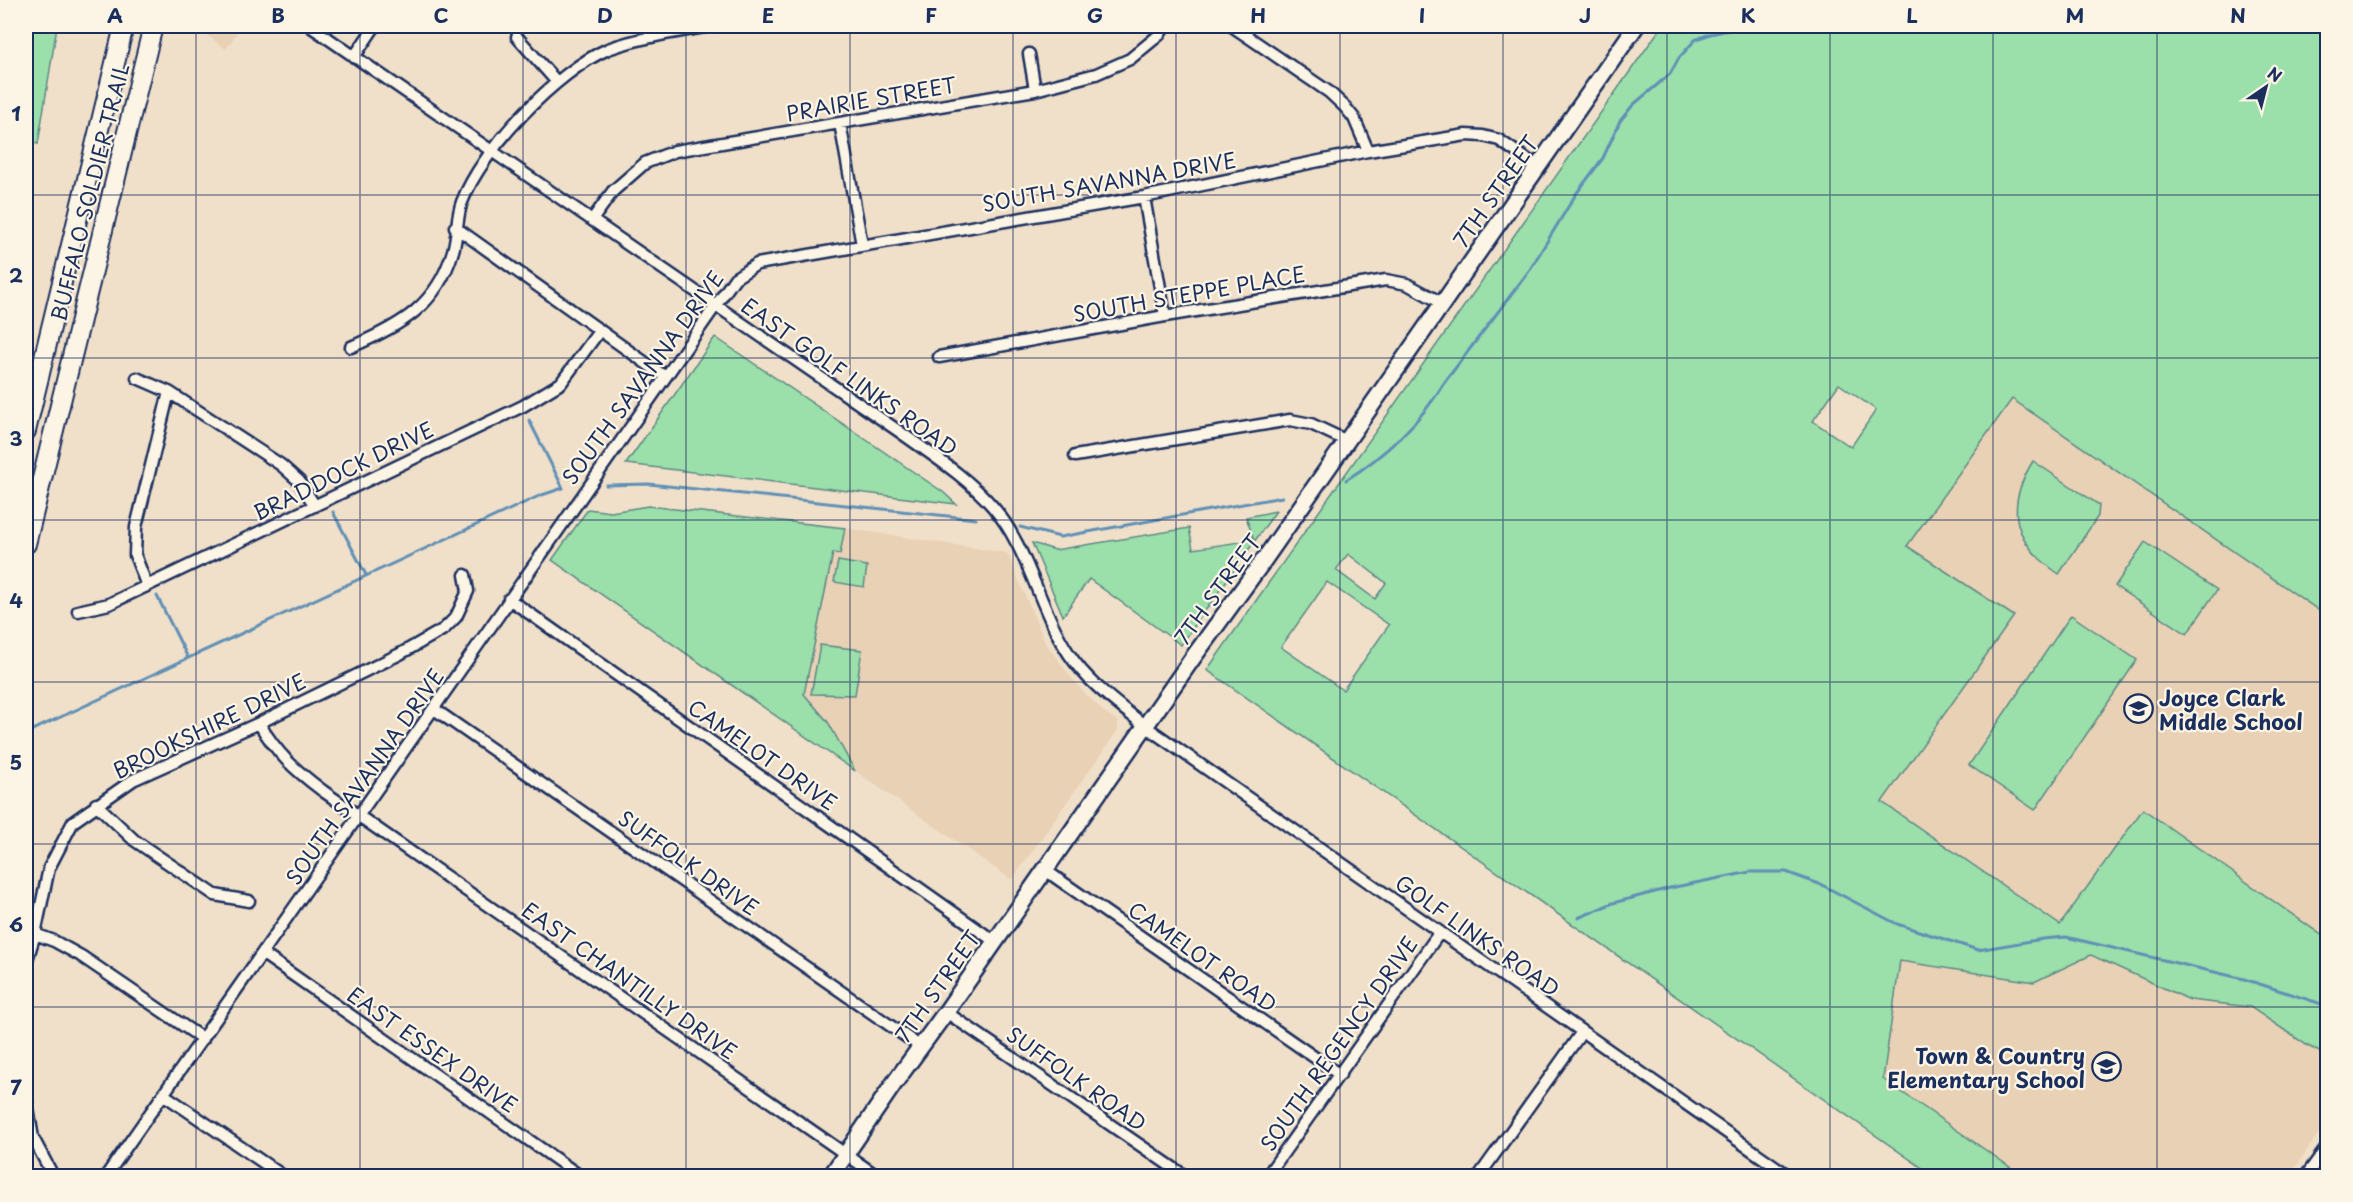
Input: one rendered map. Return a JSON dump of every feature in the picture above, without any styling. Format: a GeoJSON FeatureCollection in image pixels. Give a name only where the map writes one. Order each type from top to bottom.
{"type":"FeatureCollection","features":[{"type":"Feature","properties":{"kind":"main road","name":"BUFFALO SOLDIER TRAIL"},"geometry":{"type":"LineString","coordinates":[[26,431],[124,26]]}},
{"type":"Feature","properties":{"kind":"main road","name":"BUFFALO SOLDIER TRAIL"},"geometry":{"type":"LineString","coordinates":[[26,544],[153,26]]}},
{"type":"Feature","properties":{"kind":"main road","name":"7TH STREET"},"geometry":{"type":"LineString","coordinates":[[831,1176],[1636,26]]}},
{"type":"Feature","properties":{"kind":"street","name":"EAST GOLF LINKS ROAD"},"geometry":{"type":"LineString","coordinates":[[310,26],[961,476],[994,507],[1014,539],[1069,654],[1099,689],[1145,726]]}},
{"type":"Feature","properties":{"kind":"street"},"geometry":{"type":"LineString","coordinates":[[354,57],[375,26]]}},
{"type":"Feature","properties":{"kind":"street"},"geometry":{"type":"LineString","coordinates":[[351,347],[390,330],[421,307],[442,278],[454,249],[455,227],[462,201],[492,150],[556,81],[608,49],[666,34],[711,26]]}},
{"type":"Feature","properties":{"kind":"street","name":"PRAIRIE STREET"},"geometry":{"type":"LineString","coordinates":[[592,220],[613,191],[645,162],[675,151],[1035,90],[1096,74],[1130,59],[1159,35],[1165,26]]}},
{"type":"Feature","properties":{"kind":"street"},"geometry":{"type":"LineString","coordinates":[[1232,26],[1329,92],[1354,118],[1368,151]]}},
{"type":"Feature","properties":{"kind":"street"},"geometry":{"type":"LineString","coordinates":[[517,37],[556,81]]}},
{"type":"Feature","properties":{"kind":"street"},"geometry":{"type":"LineString","coordinates":[[1029,54],[1035,90]]}},
{"type":"Feature","properties":{"kind":"street"},"geometry":{"type":"LineString","coordinates":[[840,123],[861,245]]}},
{"type":"Feature","properties":{"kind":"street","name":"SOUTH SAVANNA DRIVE"},"geometry":{"type":"LineString","coordinates":[[106,1176],[361,815],[714,304],[735,278],[757,264],[1144,197],[1368,151],[1466,135],[1499,140],[1538,167]]}},
{"type":"Feature","properties":{"kind":"street"},"geometry":{"type":"LineString","coordinates":[[1144,197],[1165,316]]}},
{"type":"Feature","properties":{"kind":"street"},"geometry":{"type":"LineString","coordinates":[[455,227],[664,376]]}},
{"type":"Feature","properties":{"kind":"street","name":"SOUTH STEPPE PLACE"},"geometry":{"type":"LineString","coordinates":[[939,357],[1165,316],[1386,280],[1407,284],[1442,303]]}},
{"type":"Feature","properties":{"kind":"street","name":"BRADDOCK DRIVE"},"geometry":{"type":"LineString","coordinates":[[78,611],[108,604],[147,586],[547,393],[561,383],[600,330]]}},
{"type":"Feature","properties":{"kind":"street"},"geometry":{"type":"LineString","coordinates":[[137,378],[169,392],[281,465],[299,481],[315,506]]}},
{"type":"Feature","properties":{"kind":"street"},"geometry":{"type":"LineString","coordinates":[[147,586],[135,555],[135,528],[169,392]]}},
{"type":"Feature","properties":{"kind":"street"},"geometry":{"type":"LineString","coordinates":[[1075,456],[1290,420],[1311,424],[1347,441]]}},
{"type":"Feature","properties":{"kind":"street","name":"BROOKSHIRE DRIVE"},"geometry":{"type":"LineString","coordinates":[[26,963],[35,934],[49,868],[73,822],[133,780],[259,723],[400,654],[444,629],[456,617],[468,591],[465,575]]}},
{"type":"Feature","properties":{"kind":"street","name":"CAMELOT DRIVE"},"geometry":{"type":"LineString","coordinates":[[510,599],[994,941]]}},
{"type":"Feature","properties":{"kind":"street","name":"SUFFOLK DRIVE"},"geometry":{"type":"LineString","coordinates":[[434,708],[921,1047]]}},
{"type":"Feature","properties":{"kind":"street","name":"EAST CHANTILLY DRIVE"},"geometry":{"type":"LineString","coordinates":[[259,723],[271,744],[290,765],[877,1176]]}},
{"type":"Feature","properties":{"kind":"street","name":"GOLF LINKS ROAD"},"geometry":{"type":"LineString","coordinates":[[1145,726],[1789,1176]]}},
{"type":"Feature","properties":{"kind":"street"},"geometry":{"type":"LineString","coordinates":[[96,804],[134,840],[215,895],[249,901]]}},
{"type":"Feature","properties":{"kind":"street","name":"CAMELOT ROAD"},"geometry":{"type":"LineString","coordinates":[[1045,870],[1340,1075]]}},
{"type":"Feature","properties":{"kind":"street","name":"SOUTH REGENCY DRIVE"},"geometry":{"type":"LineString","coordinates":[[1267,1176],[1440,932]]}},
{"type":"Feature","properties":{"kind":"street"},"geometry":{"type":"LineString","coordinates":[[35,934],[54,941],[81,957],[203,1039]]}},
{"type":"Feature","properties":{"kind":"street","name":"EAST ESSEX DRIVE"},"geometry":{"type":"LineString","coordinates":[[263,954],[580,1176]]}},
{"type":"Feature","properties":{"kind":"street","name":"SUFFOLK ROAD"},"geometry":{"type":"LineString","coordinates":[[946,1012],[1185,1176]]}},
{"type":"Feature","properties":{"kind":"street"},"geometry":{"type":"LineString","coordinates":[[1479,1176],[1582,1032]]}},
{"type":"Feature","properties":{"kind":"street"},"geometry":{"type":"LineString","coordinates":[[163,1094],[283,1176]]}},
{"type":"Feature","properties":{"kind":"street"},"geometry":{"type":"LineString","coordinates":[[26,1098],[33,1138],[51,1172]]}},
{"type":"Feature","properties":{"kind":"street"},"geometry":{"type":"LineString","coordinates":[[2306,1176],[2328,1146]]}},
{"type":"Feature","properties":{"kind":"shaded area"},"geometry":{"type":"Polygon","coordinates":[[[194,26],[242,26],[226,49],[194,26]]]}},
{"type":"Feature","properties":{"kind":"shaded area","name":"Joyce Clark Middle School"},"geometry":{"type":"Polygon","coordinates":[[[2012,399],[2327,616],[2327,939],[2143,809],[2060,925],[1882,802],[2014,616],[1907,546],[2012,399]]]}},
{"type":"Feature","properties":{"kind":"shaded area"},"geometry":{"type":"Polygon","coordinates":[[[845,528],[1007,553],[1046,644],[1078,686],[1104,712],[1118,721],[1118,730],[1012,880],[855,771],[828,722],[804,694],[833,552],[840,553],[845,528]]]}},
{"type":"Feature","properties":{"kind":"shaded area","name":"Town & Country Elementary School"},"geometry":{"type":"Polygon","coordinates":[[[2091,955],[2190,1000],[2250,1007],[2327,1056],[2327,1121],[2290,1176],[2023,1176],[1883,1079],[1899,960],[2034,982],[2091,955]]]}},
{"type":"Feature","properties":{"kind":"green space"},"geometry":{"type":"Polygon","coordinates":[[[26,26],[57,26],[38,144],[26,141],[26,26]]]}},
{"type":"Feature","properties":{"kind":"green space"},"geometry":{"type":"Polygon","coordinates":[[[1662,26],[2327,26],[2327,616],[2012,399],[1907,546],[2014,616],[1882,802],[2060,925],[2143,809],[2327,939],[2327,1056],[2250,1007],[2190,1000],[2091,955],[2034,982],[1900,961],[1883,1079],[2023,1176],[1934,1176],[1207,670],[1662,26]],[[1839,384],[1813,421],[1851,447],[1876,410],[1839,384]],[[1348,554],[1336,570],[1375,599],[1386,583],[1348,554]],[[1327,582],[1281,647],[1343,690],[1389,625],[1327,582]]]}},
{"type":"Feature","properties":{"kind":"green space"},"geometry":{"type":"Polygon","coordinates":[[[715,337],[943,492],[956,504],[626,464],[715,337]]]}},
{"type":"Feature","properties":{"kind":"green space"},"geometry":{"type":"Polygon","coordinates":[[[2033,461],[2099,505],[2098,516],[2059,574],[2031,550],[2018,524],[2016,509],[2018,494],[2033,461]]]}},
{"type":"Feature","properties":{"kind":"green space"},"geometry":{"type":"Polygon","coordinates":[[[648,506],[845,528],[840,554],[833,553],[804,694],[828,722],[855,771],[552,560],[588,509],[611,512],[648,506]]]}},
{"type":"Feature","properties":{"kind":"green space"},"geometry":{"type":"Polygon","coordinates":[[[1276,511],[1181,645],[1089,579],[1063,616],[1032,543],[1055,550],[1189,528],[1193,549],[1254,540],[1246,517],[1276,511]]]}},
{"type":"Feature","properties":{"kind":"green space"},"geometry":{"type":"Polygon","coordinates":[[[2145,542],[2217,590],[2187,634],[2115,586],[2145,542]]]}},
{"type":"Feature","properties":{"kind":"green space"},"geometry":{"type":"Polygon","coordinates":[[[838,561],[867,566],[864,587],[834,582],[838,561]]]}},
{"type":"Feature","properties":{"kind":"green space"},"geometry":{"type":"Polygon","coordinates":[[[2071,615],[2137,660],[2035,810],[1969,765],[2071,615]]]}},
{"type":"Feature","properties":{"kind":"green space"},"geometry":{"type":"Polygon","coordinates":[[[820,645],[862,650],[855,695],[811,694],[820,645]]]}},
{"type":"Feature","properties":{"kind":"waterway"},"geometry":{"type":"LineString","coordinates":[[1346,480],[1388,449],[1413,425],[1529,271],[1576,194],[1603,158],[1620,121],[1633,105],[1670,74],[1679,58],[1695,40],[1710,34],[1739,28],[1787,26]]}},
{"type":"Feature","properties":{"kind":"waterway"},"geometry":{"type":"LineString","coordinates":[[2084,26],[2100,29],[2104,26]]}},
{"type":"Feature","properties":{"kind":"waterway"},"geometry":{"type":"LineString","coordinates":[[26,733],[539,496],[563,488],[529,420]]}},
{"type":"Feature","properties":{"kind":"waterway"},"geometry":{"type":"LineString","coordinates":[[606,485],[649,484],[976,519]]}},
{"type":"Feature","properties":{"kind":"waterway"},"geometry":{"type":"LineString","coordinates":[[1020,527],[1060,537],[1282,497]]}},
{"type":"Feature","properties":{"kind":"waterway"},"geometry":{"type":"LineString","coordinates":[[333,512],[366,575]]}},
{"type":"Feature","properties":{"kind":"waterway"},"geometry":{"type":"LineString","coordinates":[[157,596],[188,658]]}},
{"type":"Feature","properties":{"kind":"waterway"},"geometry":{"type":"LineString","coordinates":[[1578,918],[1613,903],[1670,888],[1750,872],[1786,872],[1822,885],[1897,924],[1978,950],[2066,937],[2244,979],[2328,1006]]}},
{"type":"Feature","properties":{"kind":"place","name":"Joyce Clark Middle School"},"geometry":{"type":"Point","coordinates":[2138,709]}},
{"type":"Feature","properties":{"kind":"place","name":"Town & Country Elementary School"},"geometry":{"type":"Point","coordinates":[2106,1067]}}]}
